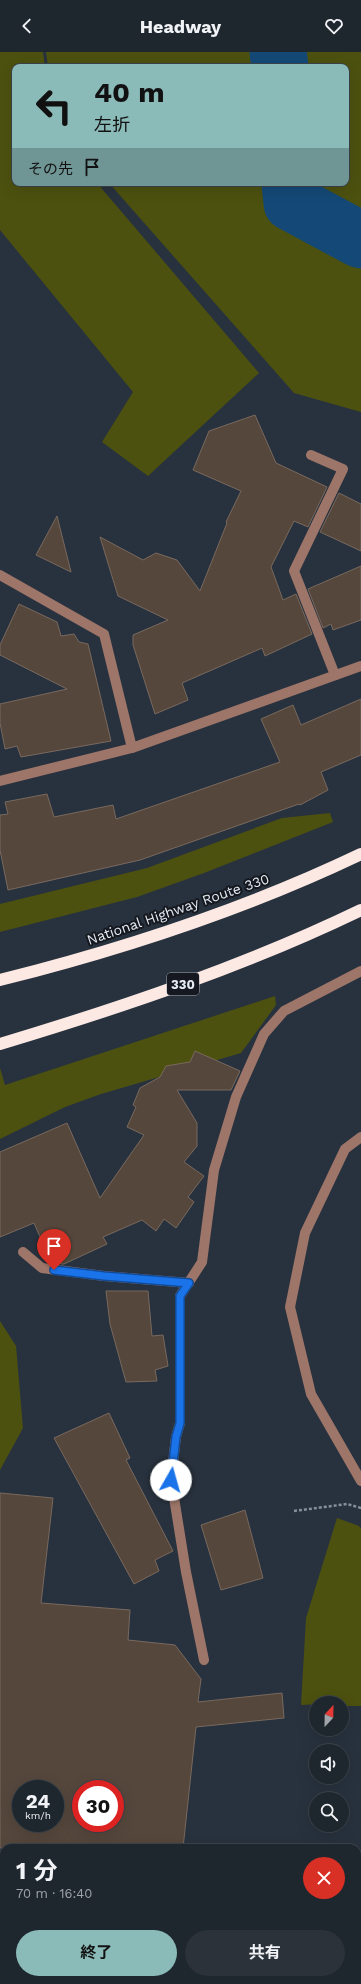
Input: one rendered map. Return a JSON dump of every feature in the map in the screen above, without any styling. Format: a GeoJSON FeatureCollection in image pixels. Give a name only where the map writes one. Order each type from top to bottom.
{"type":"FeatureCollection","features":[{"type":"Feature","properties":{"kind":"highway","name":"National Highway Route 330"},"geometry":{"type":"LineString","coordinates":[[0,980],[96,954],[226,912],[319,874],[361,854]]}},
{"type":"Feature","properties":{"kind":"highway","name":"330"},"geometry":{"type":"LineString","coordinates":[[0,1044],[103,1013],[189,982],[276,948],[361,910]]}},
{"type":"Feature","properties":{"kind":"street"},"geometry":{"type":"LineString","coordinates":[[311,455],[343,469],[294,571],[335,675]]}},
{"type":"Feature","properties":{"kind":"street"},"geometry":{"type":"LineString","coordinates":[[0,575],[104,634],[132,748]]}},
{"type":"Feature","properties":{"kind":"street"},"geometry":{"type":"LineString","coordinates":[[0,781],[132,748],[361,666]]}},
{"type":"Feature","properties":{"kind":"street"},"geometry":{"type":"LineString","coordinates":[[204,1660],[186,1572],[171,1480],[176,1437],[180,1423],[180,1296],[202,1262],[214,1170],[236,1097],[264,1034],[284,1011],[361,971]]}},
{"type":"Feature","properties":{"kind":"street"},"geometry":{"type":"LineString","coordinates":[[361,1137],[345,1149],[305,1233],[290,1307],[311,1394],[361,1481]]}},
{"type":"Feature","properties":{"kind":"street"},"geometry":{"type":"LineString","coordinates":[[23,1252],[42,1268],[104,1276],[189,1283]]}},
{"type":"Feature","properties":{"kind":"path"},"geometry":{"type":"LineString","coordinates":[[294,1511],[347,1504],[361,1508]]}},
{"type":"Feature","properties":{"kind":"shaded area"},"geometry":{"type":"Polygon","coordinates":[[[0,52],[43,52],[45,64],[12,64],[12,186],[100,186],[259,373],[148,476],[102,442],[133,392],[0,230],[0,52]]]}},
{"type":"Feature","properties":{"kind":"shaded area"},"geometry":{"type":"Polygon","coordinates":[[[46,52],[361,52],[361,412],[294,393],[112,186],[349,186],[349,64],[48,64],[46,52]]]}},
{"type":"Feature","properties":{"kind":"shaded area"},"geometry":{"type":"Polygon","coordinates":[[[330,813],[333,822],[204,873],[137,897],[0,932],[0,904],[147,868],[282,818],[330,813]]]}},
{"type":"Feature","properties":{"kind":"shaded area"},"geometry":{"type":"Polygon","coordinates":[[[275,996],[276,1005],[241,1053],[101,1094],[65,1107],[0,1139],[0,1068],[5,1085],[275,996]]]}},
{"type":"Feature","properties":{"kind":"shaded area"},"geometry":{"type":"Polygon","coordinates":[[[0,1321],[16,1346],[23,1428],[0,1470],[0,1321]]]}},
{"type":"Feature","properties":{"kind":"shaded area"},"geometry":{"type":"Polygon","coordinates":[[[337,1518],[359,1526],[361,1529],[361,1706],[349,1706],[349,1696],[309,1696],[309,1705],[301,1705],[306,1618],[337,1518]]]}},
{"type":"Feature","properties":{"kind":"building"},"geometry":{"type":"Polygon","coordinates":[[[255,415],[276,463],[327,487],[308,527],[294,521],[271,567],[283,600],[296,594],[312,634],[265,656],[262,648],[182,683],[188,700],[155,714],[133,645],[133,635],[168,620],[118,596],[100,537],[143,560],[156,553],[177,560],[200,591],[227,523],[226,522],[241,491],[193,470],[209,431],[255,415]]]}},
{"type":"Feature","properties":{"kind":"building"},"geometry":{"type":"Polygon","coordinates":[[[339,493],[361,504],[361,551],[320,532],[339,493]]]}},
{"type":"Feature","properties":{"kind":"building"},"geometry":{"type":"Polygon","coordinates":[[[57,516],[71,572],[36,555],[57,516]]]}},
{"type":"Feature","properties":{"kind":"building"},"geometry":{"type":"Polygon","coordinates":[[[361,566],[361,620],[333,630],[331,624],[323,628],[308,589],[361,566]]]}},
{"type":"Feature","properties":{"kind":"building"},"geometry":{"type":"Polygon","coordinates":[[[19,604],[57,622],[61,636],[74,634],[79,642],[88,644],[111,741],[21,757],[17,746],[5,749],[0,723],[0,704],[67,689],[0,655],[0,645],[19,604]]]}},
{"type":"Feature","properties":{"kind":"building"},"geometry":{"type":"Polygon","coordinates":[[[361,699],[361,755],[321,772],[328,790],[300,805],[299,804],[140,860],[8,890],[0,850],[0,815],[8,814],[5,802],[47,794],[54,817],[113,805],[116,819],[280,762],[261,719],[293,705],[301,725],[361,699]]]}},
{"type":"Feature","properties":{"kind":"building"},"geometry":{"type":"Polygon","coordinates":[[[195,1051],[240,1071],[231,1090],[177,1090],[197,1123],[197,1146],[184,1162],[204,1176],[188,1197],[194,1202],[176,1228],[164,1219],[156,1231],[142,1220],[103,1237],[107,1244],[64,1264],[61,1264],[55,1250],[47,1253],[34,1223],[0,1237],[0,1152],[67,1123],[100,1198],[144,1135],[127,1127],[136,1107],[133,1105],[140,1088],[160,1077],[166,1066],[190,1062],[195,1051]]]}},
{"type":"Feature","properties":{"kind":"building"},"geometry":{"type":"Polygon","coordinates":[[[106,1291],[148,1291],[152,1336],[163,1335],[168,1366],[155,1370],[157,1381],[126,1382],[110,1324],[106,1291]]]}},
{"type":"Feature","properties":{"kind":"building"},"geometry":{"type":"Polygon","coordinates":[[[109,1413],[130,1458],[126,1460],[173,1551],[155,1560],[159,1571],[134,1584],[54,1438],[109,1413]]]}},
{"type":"Feature","properties":{"kind":"building"},"geometry":{"type":"Polygon","coordinates":[[[0,1493],[53,1498],[41,1603],[130,1610],[128,1640],[175,1645],[201,1679],[198,1702],[282,1693],[284,1718],[196,1727],[183,1844],[0,1844],[0,1493]]]}},
{"type":"Feature","properties":{"kind":"building"},"geometry":{"type":"Polygon","coordinates":[[[245,1510],[263,1578],[221,1590],[201,1525],[245,1510]]]}},
{"type":"Feature","properties":{"kind":"waterway"},"geometry":{"type":"LineString","coordinates":[[278,52],[280,64]]}},
{"type":"Feature","properties":{"kind":"waterway"},"geometry":{"type":"LineString","coordinates":[[290,186],[292,203],[361,240]]}},
{"type":"Feature","properties":{"kind":"route"},"geometry":{"type":"LineString","coordinates":[[54,1270],[189,1283],[180,1296],[180,1423],[176,1437],[171,1480]]}}]}
